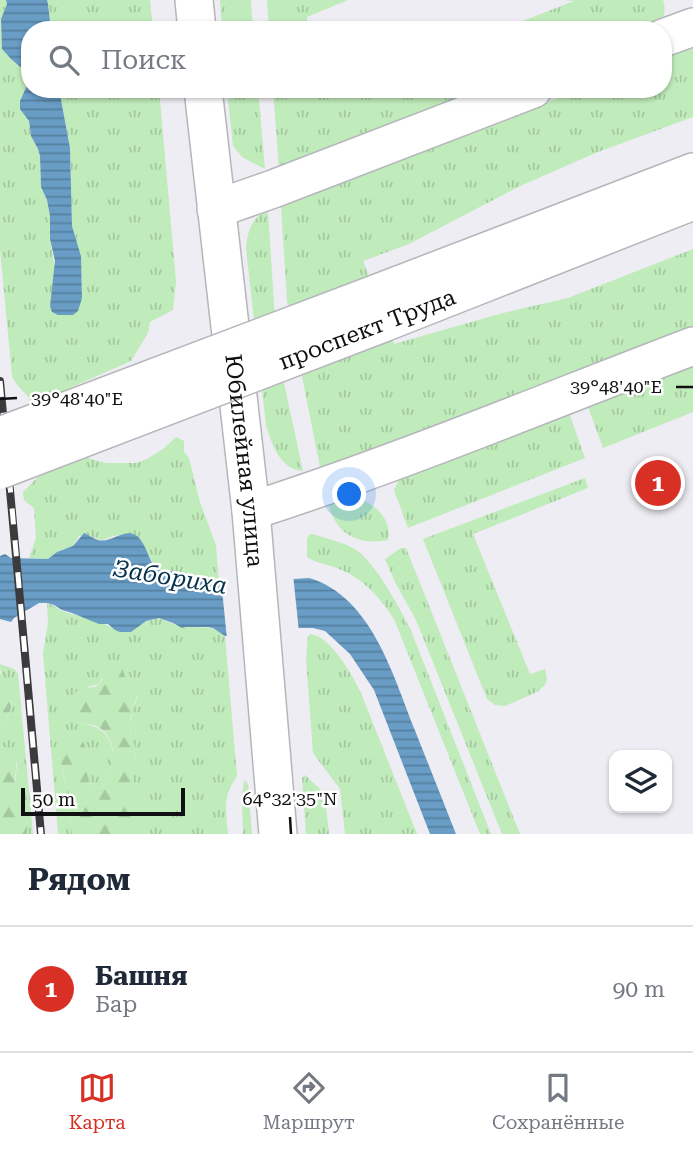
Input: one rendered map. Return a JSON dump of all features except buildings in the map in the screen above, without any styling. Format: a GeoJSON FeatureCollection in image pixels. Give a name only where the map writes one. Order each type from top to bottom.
{"type":"FeatureCollection","features":[{"type":"Feature","properties":{"kind":"main road"},"geometry":{"type":"LineString","coordinates":[[194,0],[196,21]]}},
{"type":"Feature","properties":{"kind":"main road"},"geometry":{"type":"LineString","coordinates":[[672,34],[693,26]]}},
{"type":"Feature","properties":{"kind":"main road","name":"Юбилейная улица"},"geometry":{"type":"LineString","coordinates":[[205,98],[251,511],[278,834]]}},
{"type":"Feature","properties":{"kind":"main road"},"geometry":{"type":"LineString","coordinates":[[216,209],[510,98]]}},
{"type":"Feature","properties":{"kind":"main road","name":"проспект Труда"},"geometry":{"type":"LineString","coordinates":[[0,470],[693,172]]}},
{"type":"Feature","properties":{"kind":"main road","name":"проспект Труда"},"geometry":{"type":"LineString","coordinates":[[0,436],[693,201]]}},
{"type":"Feature","properties":{"kind":"main road"},"geometry":{"type":"LineString","coordinates":[[251,511],[372,470],[693,346]]}},
{"type":"Feature","properties":{"kind":"green space"},"geometry":{"type":"Polygon","coordinates":[[[0,0],[6,0],[1,19],[2,48],[21,67],[20,109],[29,121],[31,136],[40,156],[41,187],[50,216],[50,239],[55,268],[50,306],[82,298],[81,256],[72,226],[70,148],[61,98],[160,98],[176,281],[173,310],[150,322],[148,333],[131,361],[65,390],[61,408],[78,449],[88,458],[106,463],[136,463],[163,449],[176,437],[184,441],[184,452],[189,458],[200,502],[216,545],[219,584],[178,572],[156,569],[139,538],[126,535],[102,540],[89,535],[79,536],[73,546],[48,559],[29,558],[36,538],[34,508],[24,500],[23,492],[40,475],[40,447],[32,405],[12,376],[0,249],[0,0]]]}},
{"type":"Feature","properties":{"kind":"green space"},"geometry":{"type":"Polygon","coordinates":[[[47,0],[150,0],[152,21],[50,21],[47,0]]]}},
{"type":"Feature","properties":{"kind":"green space"},"geometry":{"type":"Polygon","coordinates":[[[220,0],[251,0],[252,21],[221,21],[220,0]]]}},
{"type":"Feature","properties":{"kind":"green space"},"geometry":{"type":"Polygon","coordinates":[[[267,0],[348,0],[307,17],[307,21],[268,21],[267,0]]]}},
{"type":"Feature","properties":{"kind":"green space"},"geometry":{"type":"Polygon","coordinates":[[[564,0],[663,0],[664,12],[661,21],[523,21],[574,1],[564,0]]]}},
{"type":"Feature","properties":{"kind":"green space"},"geometry":{"type":"Polygon","coordinates":[[[693,45],[693,117],[598,152],[520,186],[409,244],[363,261],[394,344],[503,313],[568,298],[693,249],[693,329],[321,472],[287,301],[281,206],[558,98],[672,98],[672,53],[693,45]]]}},
{"type":"Feature","properties":{"kind":"green space"},"geometry":{"type":"Polygon","coordinates":[[[228,98],[259,98],[265,169],[242,157],[233,146],[228,98]]]}},
{"type":"Feature","properties":{"kind":"green space"},"geometry":{"type":"Polygon","coordinates":[[[274,98],[469,98],[279,169],[274,98]]]}},
{"type":"Feature","properties":{"kind":"green space"},"geometry":{"type":"Polygon","coordinates":[[[268,211],[277,351],[303,471],[282,461],[266,425],[246,249],[254,221],[268,211]]]}},
{"type":"Feature","properties":{"kind":"green space"},"geometry":{"type":"Polygon","coordinates":[[[693,363],[693,412],[603,448],[587,404],[693,363]]]}},
{"type":"Feature","properties":{"kind":"green space"},"geometry":{"type":"Polygon","coordinates":[[[568,410],[585,458],[408,528],[394,490],[399,479],[568,410]]]}},
{"type":"Feature","properties":{"kind":"green space"},"geometry":{"type":"Polygon","coordinates":[[[585,478],[588,488],[473,534],[530,674],[545,669],[547,679],[537,692],[505,706],[495,705],[487,699],[423,539],[585,478]]]}},
{"type":"Feature","properties":{"kind":"green space"},"geometry":{"type":"Polygon","coordinates":[[[351,496],[366,501],[379,511],[387,524],[388,540],[357,539],[336,522],[328,503],[351,496]]]}},
{"type":"Feature","properties":{"kind":"green space"},"geometry":{"type":"Polygon","coordinates":[[[313,534],[341,543],[364,556],[393,597],[410,628],[491,834],[480,834],[394,619],[376,595],[361,581],[344,571],[307,557],[307,539],[313,534]]]}},
{"type":"Feature","properties":{"kind":"green space"},"geometry":{"type":"Polygon","coordinates":[[[401,548],[406,548],[520,834],[502,834],[416,620],[385,559],[401,548]]]}},
{"type":"Feature","properties":{"kind":"green space"},"geometry":{"type":"Polygon","coordinates":[[[47,603],[115,630],[159,618],[178,626],[213,628],[225,636],[237,776],[227,797],[228,834],[138,834],[140,813],[132,786],[135,753],[130,726],[137,691],[124,677],[124,672],[101,679],[99,684],[87,687],[79,723],[101,730],[112,746],[112,766],[102,788],[91,786],[70,730],[64,731],[61,736],[63,774],[72,834],[58,834],[43,653],[48,623],[47,603]]]}},
{"type":"Feature","properties":{"kind":"green space"},"geometry":{"type":"Polygon","coordinates":[[[310,634],[318,636],[333,649],[347,667],[361,693],[417,834],[345,834],[340,789],[313,753],[306,659],[310,634]]]}},
{"type":"Feature","properties":{"kind":"green space"},"geometry":{"type":"Polygon","coordinates":[[[0,664],[14,669],[18,674],[33,834],[27,834],[27,811],[16,791],[17,763],[5,748],[0,747],[0,726],[8,717],[12,701],[0,664]]]}},
{"type":"Feature","properties":{"kind":"green space"},"geometry":{"type":"Polygon","coordinates":[[[122,666],[125,677],[138,688],[130,719],[130,731],[135,746],[133,793],[141,809],[138,834],[72,834],[68,796],[58,749],[61,736],[64,731],[70,730],[79,737],[86,750],[91,786],[102,788],[112,764],[109,738],[96,726],[75,720],[70,706],[77,691],[98,685],[109,670],[122,666]]]}},
{"type":"Feature","properties":{"kind":"green space"},"geometry":{"type":"Polygon","coordinates":[[[0,673],[12,700],[9,713],[0,726],[0,673]]]}},
{"type":"Feature","properties":{"kind":"green space"},"geometry":{"type":"Polygon","coordinates":[[[0,747],[12,750],[16,759],[15,784],[27,811],[27,834],[0,834],[0,747]]]}},
{"type":"Feature","properties":{"kind":"green space"},"geometry":{"type":"Polygon","coordinates":[[[305,775],[325,796],[329,834],[306,834],[302,778],[305,775]]]}},
{"type":"Feature","properties":{"kind":"green space"},"geometry":{"type":"Polygon","coordinates":[[[244,780],[248,784],[252,834],[243,834],[244,780]]]}},
{"type":"Feature","properties":{"kind":"water"},"geometry":{"type":"Polygon","coordinates":[[[6,0],[47,0],[48,4],[50,21],[21,21],[21,67],[2,49],[1,19],[6,0]]]}},
{"type":"Feature","properties":{"kind":"water"},"geometry":{"type":"Polygon","coordinates":[[[21,98],[61,98],[70,148],[72,226],[81,256],[82,298],[78,311],[73,315],[58,315],[52,312],[50,306],[55,261],[50,239],[50,216],[41,187],[40,156],[31,136],[29,121],[20,109],[21,98]]]}},
{"type":"Feature","properties":{"kind":"water","name":"Забориха"},"geometry":{"type":"Polygon","coordinates":[[[84,533],[104,540],[130,533],[135,535],[140,539],[156,569],[182,573],[219,584],[309,578],[330,587],[349,602],[364,619],[388,662],[456,834],[430,834],[374,690],[350,654],[325,631],[300,628],[225,636],[213,628],[182,628],[159,618],[146,621],[131,632],[120,632],[108,624],[99,624],[47,603],[39,603],[11,622],[0,619],[0,556],[5,554],[11,558],[48,559],[73,546],[84,533]]]}},
{"type":"Feature","properties":{"kind":"pier"},"geometry":{"type":"Polygon","coordinates":[[[293,574],[299,632],[227,639],[221,580],[293,574]]]}},
{"type":"Feature","properties":{"kind":"railway"},"geometry":{"type":"LineString","coordinates":[[0,381],[41,834]]}},
{"type":"Feature","properties":{"kind":"place","name":"Башня"},"geometry":{"type":"Point","coordinates":[658,483]}}]}
